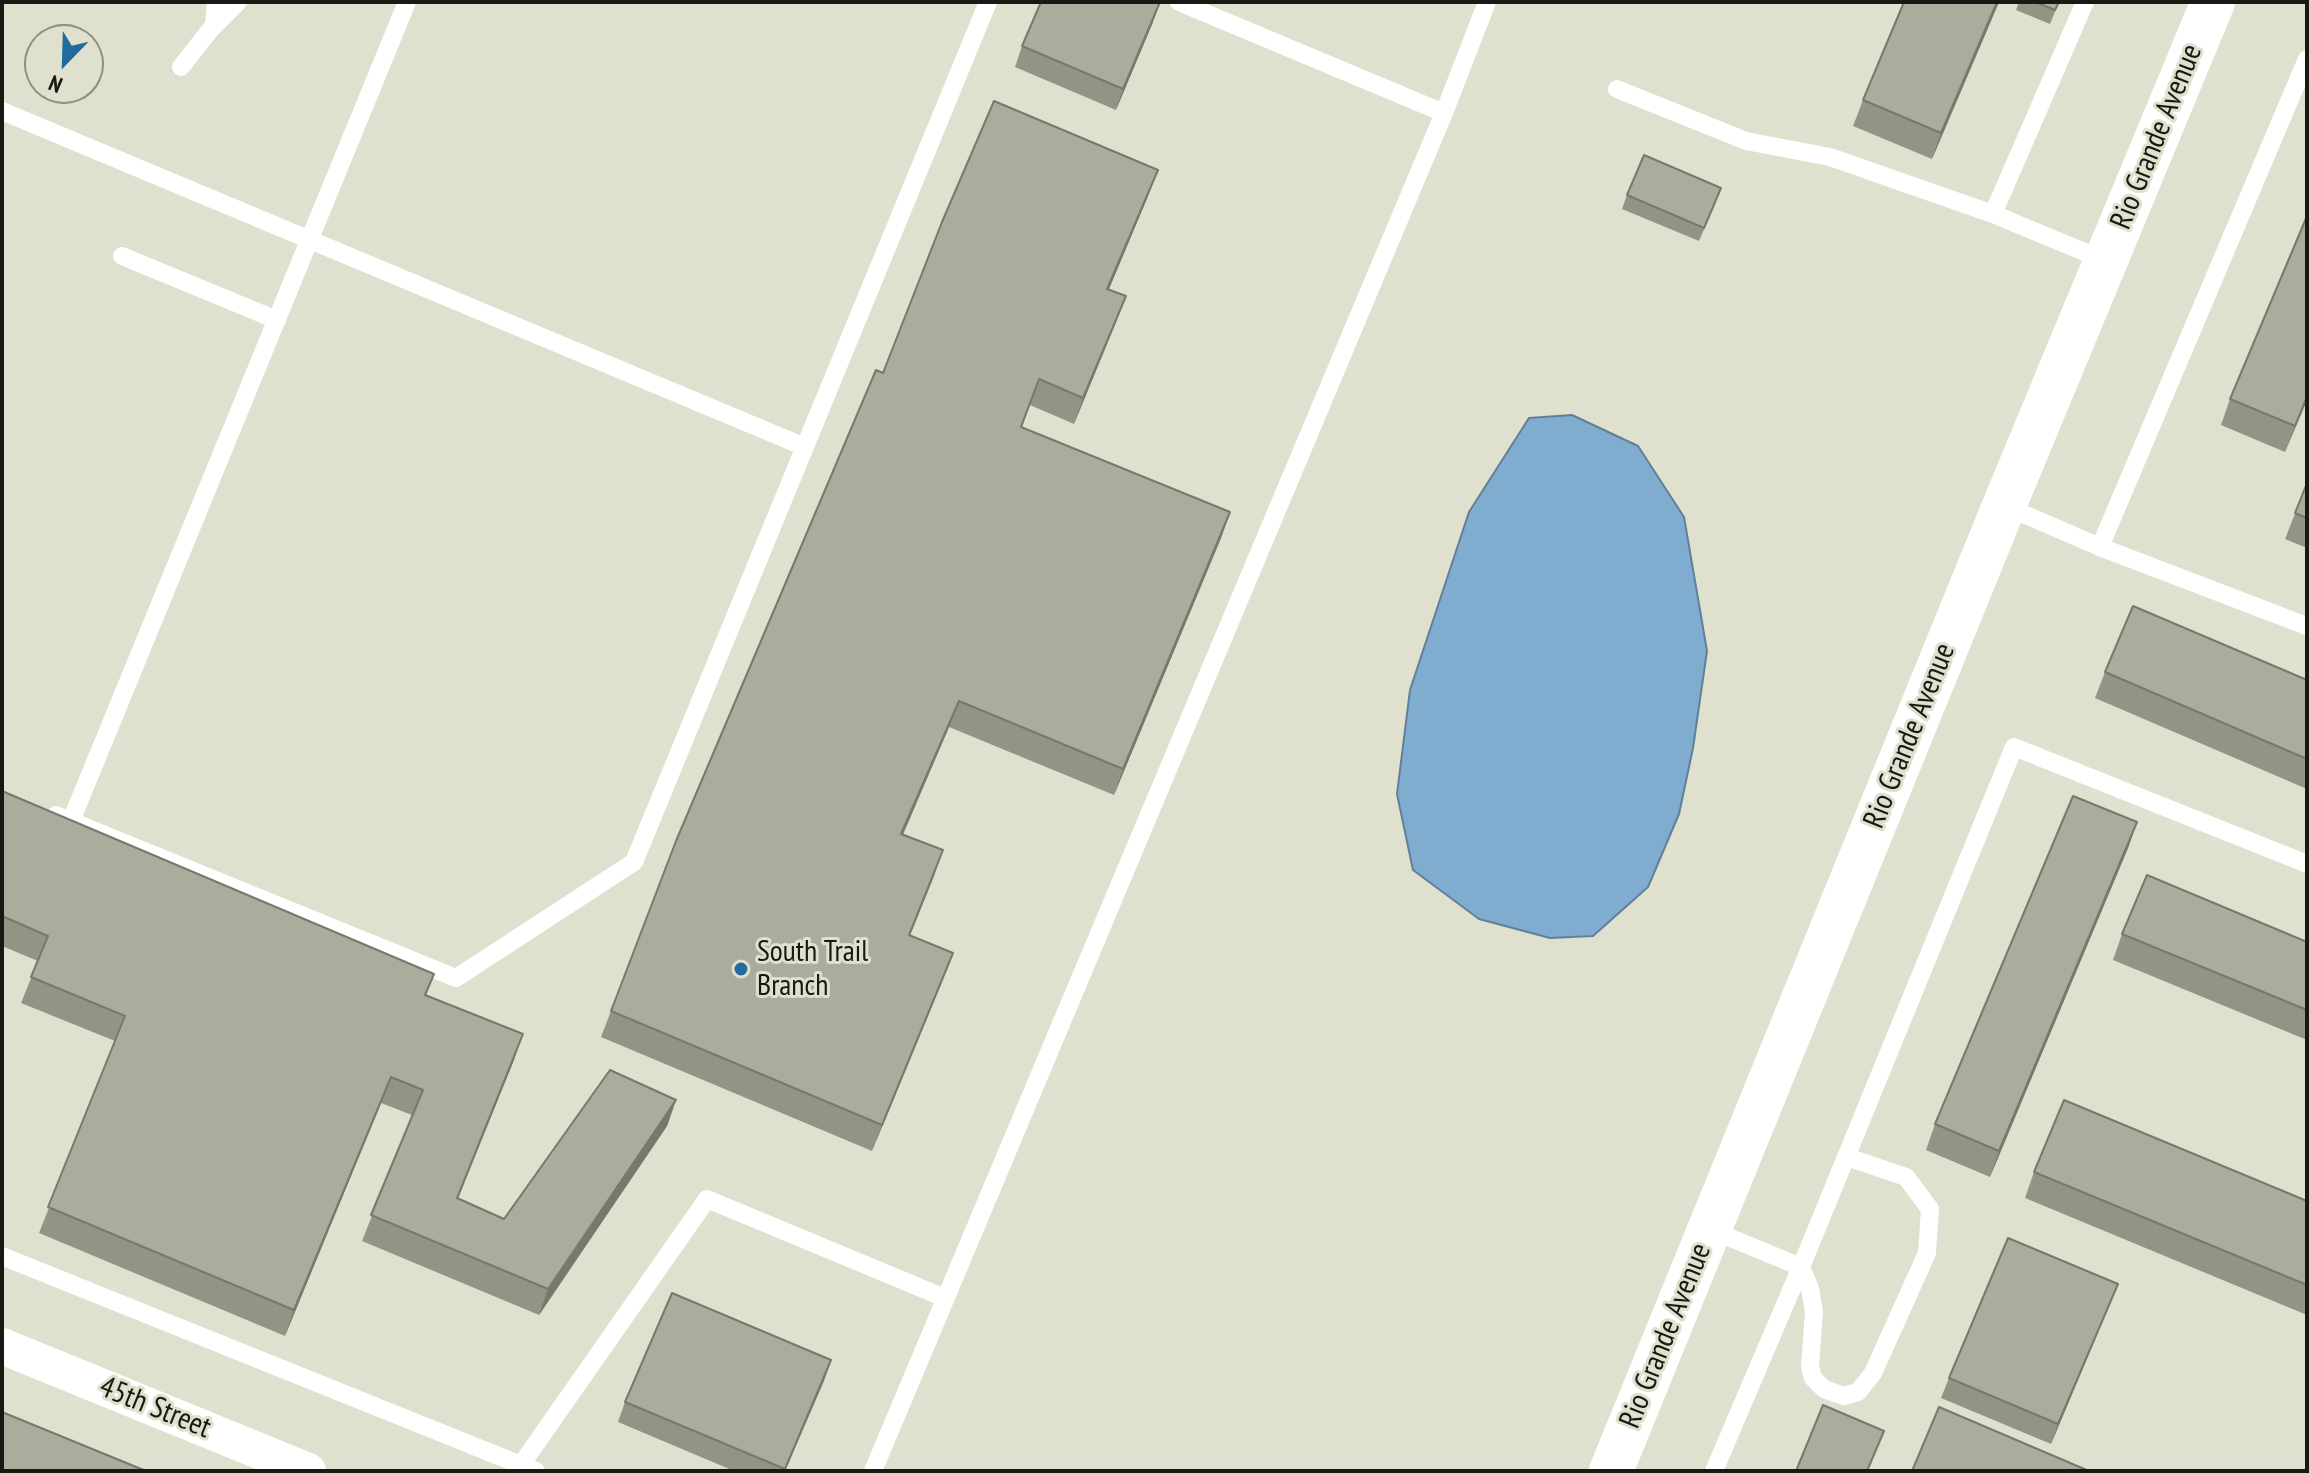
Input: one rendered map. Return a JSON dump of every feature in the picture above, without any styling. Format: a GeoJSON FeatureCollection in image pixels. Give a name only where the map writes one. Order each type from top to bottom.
{"type":"FeatureCollection","features":[{"type":"Feature","properties":{"kind":"street","name":"Rio Grande Avenue"},"geometry":{"type":"LineString","coordinates":[[1611,1471],[2213,2]]}},
{"type":"Feature","properties":{"kind":"street","name":"45th Street"},"geometry":{"type":"LineString","coordinates":[[2,1346],[308,1471]]}},
{"type":"Feature","properties":{"kind":"lane"},"geometry":{"type":"LineString","coordinates":[[212,28],[216,2]]}},
{"type":"Feature","properties":{"kind":"lane"},"geometry":{"type":"LineString","coordinates":[[181,67],[212,28],[238,2]]}},
{"type":"Feature","properties":{"kind":"lane"},"geometry":{"type":"LineString","coordinates":[[71,821],[407,2]]}},
{"type":"Feature","properties":{"kind":"lane"},"geometry":{"type":"LineString","coordinates":[[33,805],[456,978],[634,862],[988,2]]}},
{"type":"Feature","properties":{"kind":"lane"},"geometry":{"type":"LineString","coordinates":[[1179,2],[1444,113]]}},
{"type":"Feature","properties":{"kind":"lane"},"geometry":{"type":"LineString","coordinates":[[873,1471],[1444,113],[1487,2]]}},
{"type":"Feature","properties":{"kind":"lane"},"geometry":{"type":"LineString","coordinates":[[1993,214],[2085,2]]}},
{"type":"Feature","properties":{"kind":"lane"},"geometry":{"type":"LineString","coordinates":[[2100,547],[2307,59]]}},
{"type":"Feature","properties":{"kind":"lane"},"geometry":{"type":"LineString","coordinates":[[1617,89],[1746,141],[1830,157],[1993,214],[2106,261]]}},
{"type":"Feature","properties":{"kind":"lane"},"geometry":{"type":"LineString","coordinates":[[2,111],[805,447]]}},
{"type":"Feature","properties":{"kind":"lane"},"geometry":{"type":"LineString","coordinates":[[122,256],[277,320]]}},
{"type":"Feature","properties":{"kind":"lane"},"geometry":{"type":"LineString","coordinates":[[2004,506],[2100,547],[2307,626]]}},
{"type":"Feature","properties":{"kind":"lane"},"geometry":{"type":"LineString","coordinates":[[1714,1471],[1847,1157],[2014,747],[2307,864]]}},
{"type":"Feature","properties":{"kind":"lane"},"geometry":{"type":"LineString","coordinates":[[1709,1229],[1801,1267],[1810,1289],[1814,1312],[1810,1366],[1813,1378],[1824,1389],[1844,1396],[1858,1392],[1873,1373],[1927,1253],[1930,1209],[1906,1177],[1847,1157]]}},
{"type":"Feature","properties":{"kind":"lane"},"geometry":{"type":"LineString","coordinates":[[2,1256],[528,1468],[707,1199],[945,1298]]}},
{"type":"Feature","properties":{"kind":"water"},"geometry":{"type":"Polygon","coordinates":[[[1572,415],[1638,446],[1684,517],[1707,651],[1693,748],[1679,814],[1648,887],[1593,936],[1550,938],[1479,919],[1413,870],[1397,794],[1410,690],[1469,512],[1529,418],[1572,415]]]}},
{"type":"Feature","properties":{"kind":"building"},"geometry":{"type":"Polygon","coordinates":[[[1041,2],[1160,2],[1123,89],[1022,46],[1041,2]]]}},
{"type":"Feature","properties":{"kind":"building"},"geometry":{"type":"Polygon","coordinates":[[[1904,2],[1997,2],[1941,133],[1863,100],[1904,2]]]}},
{"type":"Feature","properties":{"kind":"building"},"geometry":{"type":"Polygon","coordinates":[[[2035,2],[2059,2],[2055,10],[2035,2]]]}},
{"type":"Feature","properties":{"kind":"building"},"geometry":{"type":"Polygon","coordinates":[[[994,101],[1158,170],[1107,289],[1126,296],[1083,398],[1039,379],[1021,427],[1230,512],[1123,769],[959,701],[901,834],[943,850],[909,935],[953,953],[882,1125],[611,1011],[676,841],[876,370],[883,373],[942,222],[994,101]]]}},
{"type":"Feature","properties":{"kind":"building"},"geometry":{"type":"Polygon","coordinates":[[[1644,155],[1721,188],[1704,228],[1627,195],[1644,155]]]}},
{"type":"Feature","properties":{"kind":"building"},"geometry":{"type":"Polygon","coordinates":[[[2307,216],[2307,397],[2295,426],[2230,399],[2307,216]]]}},
{"type":"Feature","properties":{"kind":"building"},"geometry":{"type":"Polygon","coordinates":[[[2307,483],[2307,518],[2295,513],[2307,483]]]}},
{"type":"Feature","properties":{"kind":"building"},"geometry":{"type":"Polygon","coordinates":[[[2133,606],[2307,680],[2307,759],[2105,672],[2133,606]]]}},
{"type":"Feature","properties":{"kind":"building"},"geometry":{"type":"Polygon","coordinates":[[[2,791],[434,974],[425,995],[523,1034],[457,1198],[504,1219],[610,1070],[676,1100],[548,1289],[371,1215],[423,1090],[391,1077],[294,1310],[48,1207],[125,1016],[31,977],[48,936],[2,916],[2,791]]]}},
{"type":"Feature","properties":{"kind":"building"},"geometry":{"type":"Polygon","coordinates":[[[2073,796],[2137,822],[1999,1151],[1935,1124],[2073,796]]]}},
{"type":"Feature","properties":{"kind":"building"},"geometry":{"type":"Polygon","coordinates":[[[2147,875],[2307,942],[2307,1010],[2122,934],[2147,875]]]}},
{"type":"Feature","properties":{"kind":"building"},"geometry":{"type":"Polygon","coordinates":[[[2064,1100],[2307,1201],[2307,1285],[2034,1172],[2064,1100]]]}},
{"type":"Feature","properties":{"kind":"building"},"geometry":{"type":"Polygon","coordinates":[[[2008,1238],[2118,1284],[2058,1424],[1949,1378],[2008,1238]]]}},
{"type":"Feature","properties":{"kind":"building"},"geometry":{"type":"Polygon","coordinates":[[[672,1293],[831,1360],[785,1469],[625,1402],[672,1293]]]}},
{"type":"Feature","properties":{"kind":"building"},"geometry":{"type":"Polygon","coordinates":[[[1823,1405],[1884,1431],[1867,1471],[1796,1471],[1823,1405]]]}},
{"type":"Feature","properties":{"kind":"building"},"geometry":{"type":"Polygon","coordinates":[[[1939,1407],[2089,1471],[1912,1471],[1939,1407]]]}},
{"type":"Feature","properties":{"kind":"building"},"geometry":{"type":"Polygon","coordinates":[[[2,1412],[146,1471],[2,1471],[2,1412]]]}},
{"type":"Feature","properties":{"kind":"place","name":"South Trail Branch"},"geometry":{"type":"Point","coordinates":[741,969]}}]}
